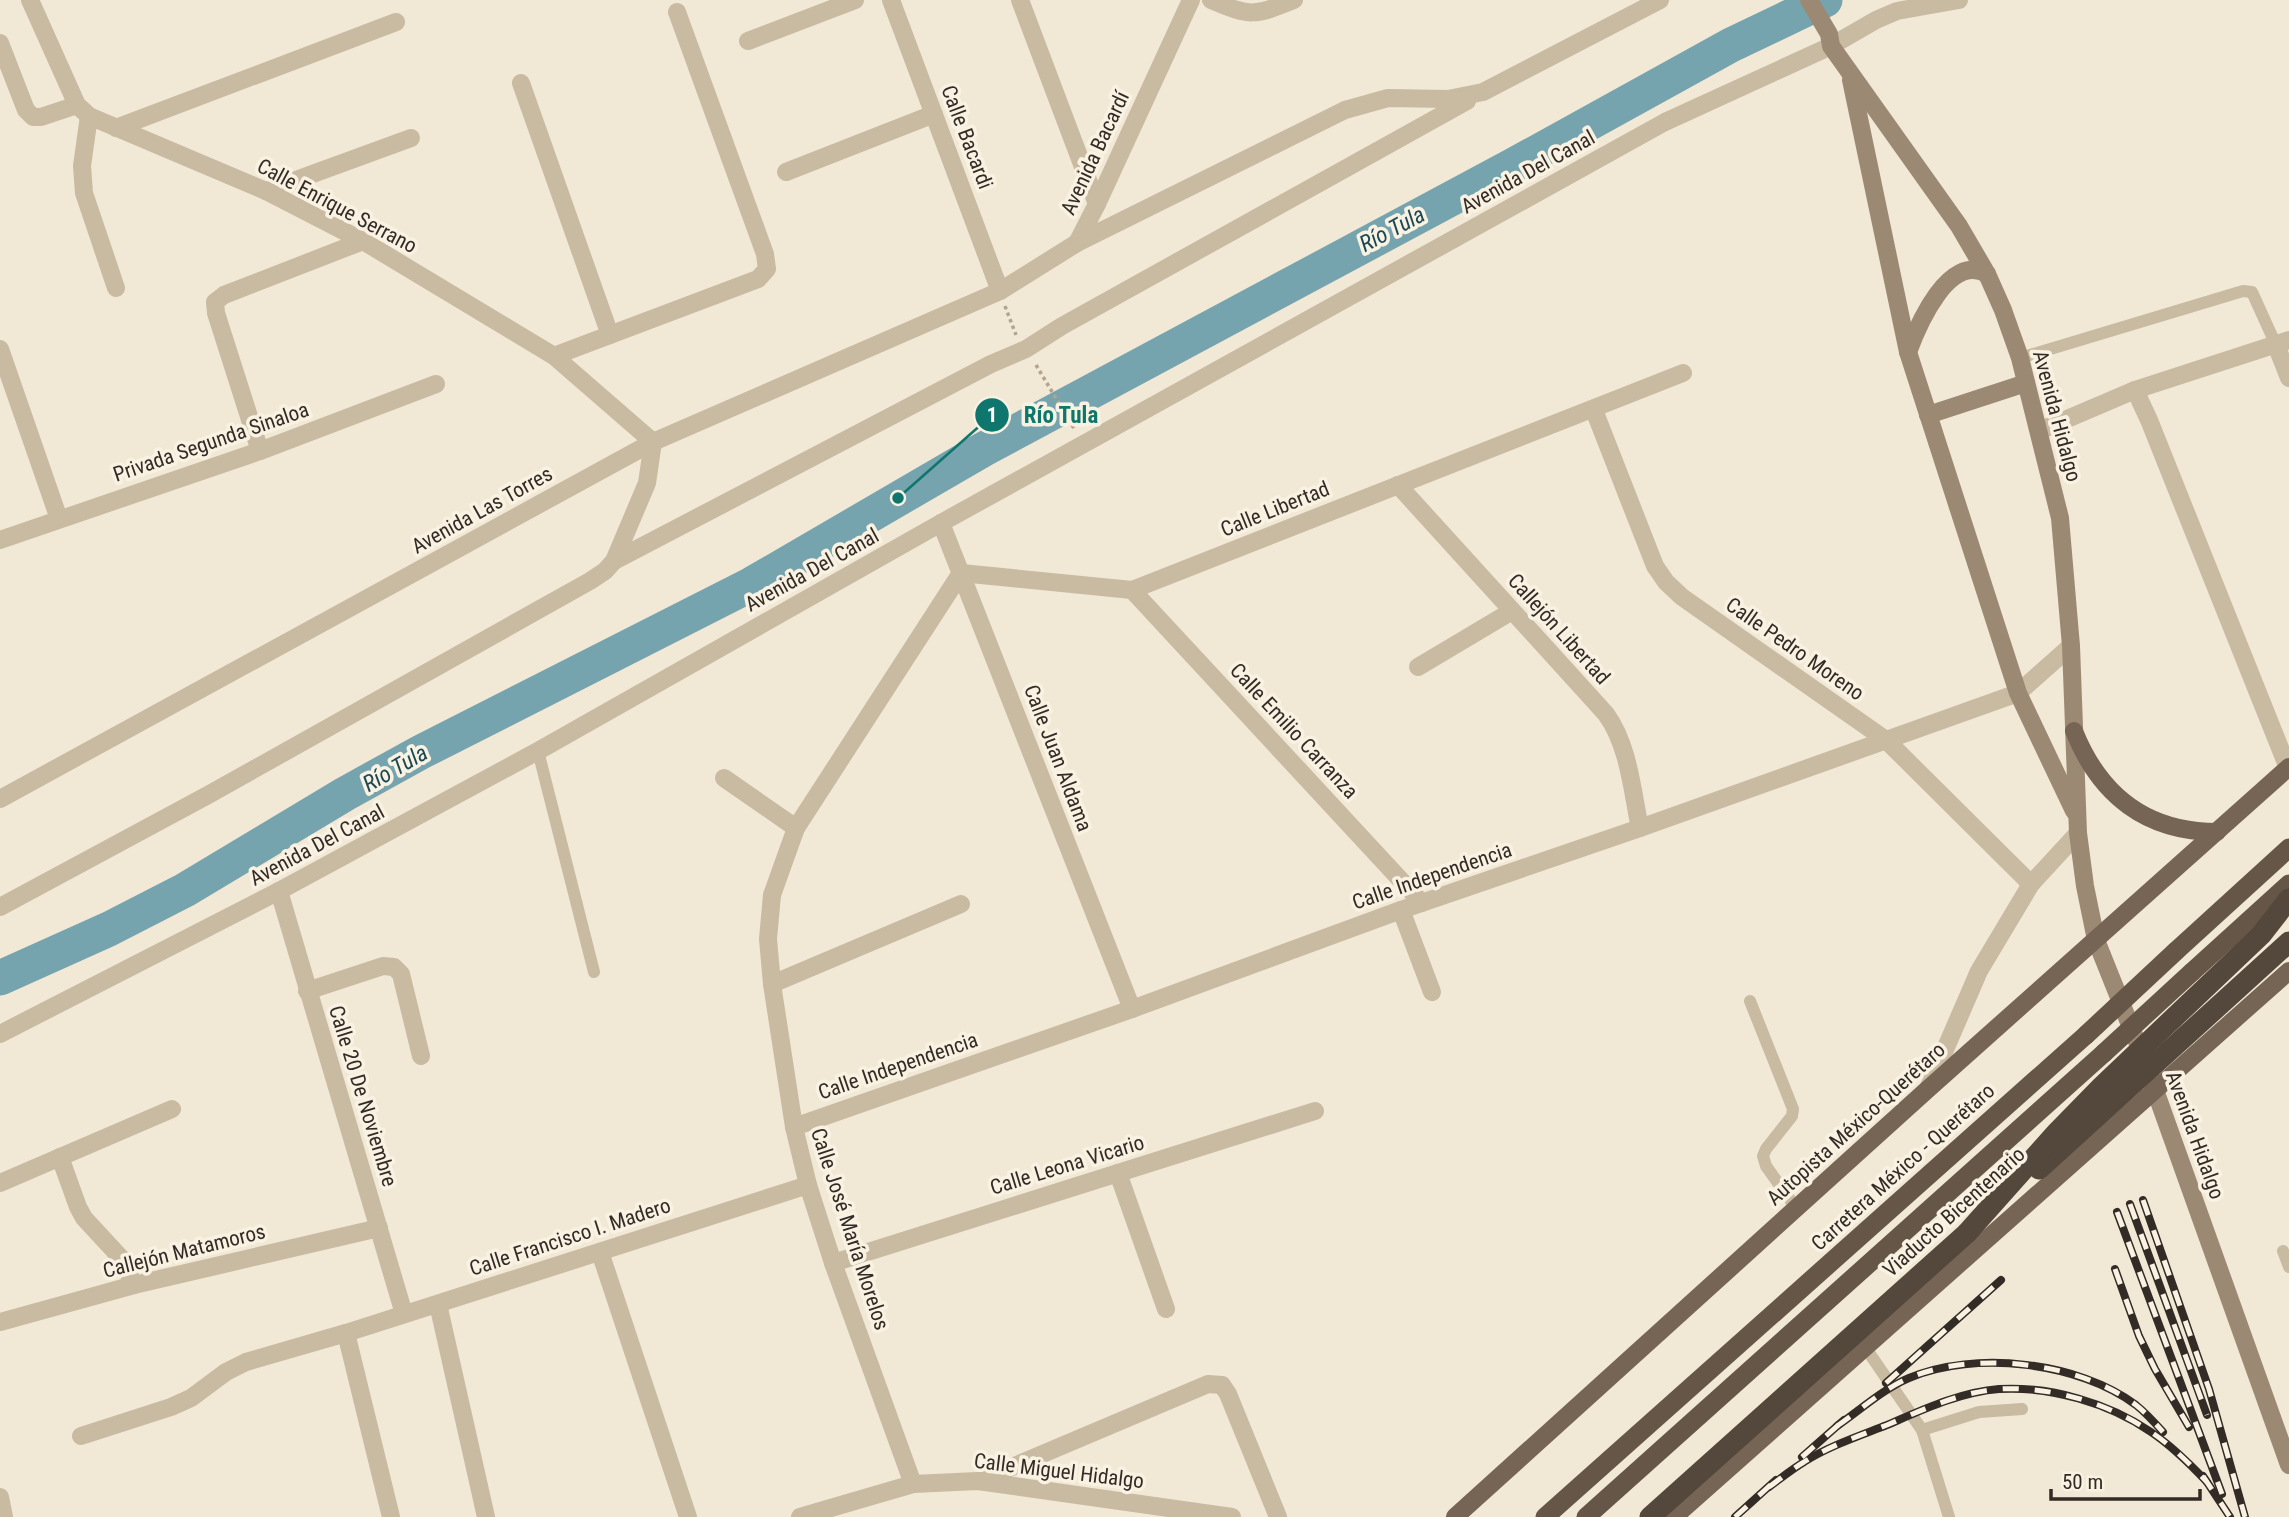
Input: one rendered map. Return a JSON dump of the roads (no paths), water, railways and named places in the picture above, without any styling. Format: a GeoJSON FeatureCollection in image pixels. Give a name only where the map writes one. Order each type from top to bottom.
{"type":"FeatureCollection","features":[{"type":"Feature","properties":{"kind":"highway","name":"Carretera México - Querétaro"},"geometry":{"type":"LineString","coordinates":[[1545,1517],[2086,1035],[2289,848]]}},
{"type":"Feature","properties":{"kind":"highway"},"geometry":{"type":"LineString","coordinates":[[1586,1517],[2289,884]]}},
{"type":"Feature","properties":{"kind":"highway"},"geometry":{"type":"LineString","coordinates":[[1967,1233],[2066,1123],[2261,936],[2289,899]]}},
{"type":"Feature","properties":{"kind":"highway","name":"Viaducto Bicentenario"},"geometry":{"type":"LineString","coordinates":[[1650,1517],[2289,942]]}},
{"type":"Feature","properties":{"kind":"main road","name":"Avenida Hidalgo"},"geometry":{"type":"LineString","coordinates":[[1809,0],[1850,72],[1959,226],[1987,274],[2020,358],[2060,518],[2071,646],[2077,825],[2096,940],[2156,1091],[2289,1465]]}},
{"type":"Feature","properties":{"kind":"main road","name":"Avenida Hidalgo"},"geometry":{"type":"LineString","coordinates":[[1850,72],[1908,352],[2018,693],[2077,825]]}},
{"type":"Feature","properties":{"kind":"main road"},"geometry":{"type":"LineString","coordinates":[[1908,352],[1925,314],[1953,277],[1968,269],[1987,274]]}},
{"type":"Feature","properties":{"kind":"main road"},"geometry":{"type":"LineString","coordinates":[[1928,415],[2026,383]]}},
{"type":"Feature","properties":{"kind":"main road"},"geometry":{"type":"LineString","coordinates":[[2074,732],[2086,758],[2102,782],[2131,808],[2163,825],[2199,832],[2217,832]]}},
{"type":"Feature","properties":{"kind":"main road","name":"Autopista México-Querétaro"},"geometry":{"type":"LineString","coordinates":[[1455,1517],[2288,767]]}},
{"type":"Feature","properties":{"kind":"main road"},"geometry":{"type":"LineString","coordinates":[[1674,1517],[2289,971]]}},
{"type":"Feature","properties":{"kind":"street"},"geometry":{"type":"LineString","coordinates":[[30,0],[83,111],[84,193],[116,288]]}},
{"type":"Feature","properties":{"kind":"street"},"geometry":{"type":"LineString","coordinates":[[748,41],[855,0]]}},
{"type":"Feature","properties":{"kind":"street","name":"Calle Bacardi"},"geometry":{"type":"LineString","coordinates":[[891,0],[1000,291]]}},
{"type":"Feature","properties":{"kind":"street"},"geometry":{"type":"LineString","coordinates":[[1020,0],[1097,204]]}},
{"type":"Feature","properties":{"kind":"street","name":"Avenida Bacardí"},"geometry":{"type":"LineString","coordinates":[[1000,291],[1077,243],[1191,0]]}},
{"type":"Feature","properties":{"kind":"street"},"geometry":{"type":"LineString","coordinates":[[1211,0],[1240,12],[1259,13],[1294,0]]}},
{"type":"Feature","properties":{"kind":"street"},"geometry":{"type":"LineString","coordinates":[[0,907],[566,595],[597,576],[614,561],[1026,349],[1062,326],[1483,92],[1660,0]]}},
{"type":"Feature","properties":{"kind":"street","name":"Avenida Del Canal"},"geometry":{"type":"LineString","coordinates":[[0,1034],[279,891],[538,751],[941,523],[1665,122],[1876,20],[1897,12],[1959,0]]}},
{"type":"Feature","properties":{"kind":"street"},"geometry":{"type":"LineString","coordinates":[[554,356],[758,279],[767,269],[765,254],[677,12]]}},
{"type":"Feature","properties":{"kind":"street"},"geometry":{"type":"LineString","coordinates":[[116,128],[396,22]]}},
{"type":"Feature","properties":{"kind":"street"},"geometry":{"type":"LineString","coordinates":[[0,43],[26,110],[33,117],[83,111]]}},
{"type":"Feature","properties":{"kind":"street"},"geometry":{"type":"LineString","coordinates":[[522,83],[610,335]]}},
{"type":"Feature","properties":{"kind":"street"},"geometry":{"type":"LineString","coordinates":[[1077,243],[1345,110],[1388,98],[1448,99],[1483,92]]}},
{"type":"Feature","properties":{"kind":"street","name":"Calle Enrique Serrano"},"geometry":{"type":"LineString","coordinates":[[83,111],[116,128],[266,191],[363,241],[554,356],[653,442]]}},
{"type":"Feature","properties":{"kind":"street"},"geometry":{"type":"LineString","coordinates":[[786,172],[934,114]]}},
{"type":"Feature","properties":{"kind":"street"},"geometry":{"type":"LineString","coordinates":[[266,191],[411,138]]}},
{"type":"Feature","properties":{"kind":"street"},"geometry":{"type":"LineString","coordinates":[[260,451],[216,313],[215,302],[224,295],[363,241]]}},
{"type":"Feature","properties":{"kind":"street","name":"Avenida Las Torres"},"geometry":{"type":"LineString","coordinates":[[0,799],[653,442],[1000,291]]}},
{"type":"Feature","properties":{"kind":"street"},"geometry":{"type":"LineString","coordinates":[[2039,432],[2135,390],[2282,343],[2289,378]]}},
{"type":"Feature","properties":{"kind":"street"},"geometry":{"type":"LineString","coordinates":[[0,349],[59,519]]}},
{"type":"Feature","properties":{"kind":"street","name":"Calle Libertad"},"geometry":{"type":"LineString","coordinates":[[961,573],[1132,590],[1594,410],[1682,373]]}},
{"type":"Feature","properties":{"kind":"street","name":"Privada Segunda Sinaloa"},"geometry":{"type":"LineString","coordinates":[[0,540],[260,451],[436,384]]}},
{"type":"Feature","properties":{"kind":"street"},"geometry":{"type":"LineString","coordinates":[[2135,390],[2288,767]]}},
{"type":"Feature","properties":{"kind":"street","name":"Calle Pedro Moreno"},"geometry":{"type":"LineString","coordinates":[[1594,410],[1656,566],[1666,582],[1682,597],[1886,740],[2031,884]]}},
{"type":"Feature","properties":{"kind":"street"},"geometry":{"type":"LineString","coordinates":[[614,561],[647,483],[653,442]]}},
{"type":"Feature","properties":{"kind":"street","name":"Callejón Libertad"},"geometry":{"type":"LineString","coordinates":[[1398,485],[1606,714],[1623,745],[1640,828]]}},
{"type":"Feature","properties":{"kind":"street","name":"Calle Juan Aldama"},"geometry":{"type":"LineString","coordinates":[[941,523],[1132,1009]]}},
{"type":"Feature","properties":{"kind":"street","name":"Calle José María Morelos"},"geometry":{"type":"LineString","coordinates":[[913,1484],[808,1185],[794,1127],[772,984],[768,939],[772,895],[796,828],[961,573]]}},
{"type":"Feature","properties":{"kind":"street","name":"Calle Emilio Carranza"},"geometry":{"type":"LineString","coordinates":[[1132,590],[1422,903]]}},
{"type":"Feature","properties":{"kind":"street"},"geometry":{"type":"LineString","coordinates":[[1418,667],[1512,611]]}},
{"type":"Feature","properties":{"kind":"street","name":"Calle Independencia"},"geometry":{"type":"LineString","coordinates":[[794,1127],[2018,693],[2071,646]]}},
{"type":"Feature","properties":{"kind":"street"},"geometry":{"type":"LineString","coordinates":[[724,778],[796,828]]}},
{"type":"Feature","properties":{"kind":"street"},"geometry":{"type":"LineString","coordinates":[[1928,1089],[1979,971],[2031,884],[2077,825]]}},
{"type":"Feature","properties":{"kind":"street","name":"Calle 20 De Noviembre"},"geometry":{"type":"LineString","coordinates":[[279,891],[404,1314]]}},
{"type":"Feature","properties":{"kind":"street"},"geometry":{"type":"LineString","coordinates":[[772,984],[961,904]]}},
{"type":"Feature","properties":{"kind":"street"},"geometry":{"type":"LineString","coordinates":[[1401,910],[1432,992]]}},
{"type":"Feature","properties":{"kind":"street"},"geometry":{"type":"LineString","coordinates":[[307,991],[383,966],[394,967],[401,974],[421,1056]]}},
{"type":"Feature","properties":{"kind":"street"},"geometry":{"type":"LineString","coordinates":[[0,1182],[173,1109]]}},
{"type":"Feature","properties":{"kind":"street","name":"Calle Leona Vicario"},"geometry":{"type":"LineString","coordinates":[[833,1262],[1315,1111]]}},
{"type":"Feature","properties":{"kind":"street"},"geometry":{"type":"LineString","coordinates":[[60,1157],[84,1218],[121,1258],[134,1285]]}},
{"type":"Feature","properties":{"kind":"street"},"geometry":{"type":"LineString","coordinates":[[1118,1173],[1166,1309]]}},
{"type":"Feature","properties":{"kind":"street","name":"Calle Francisco I. Madero"},"geometry":{"type":"LineString","coordinates":[[81,1436],[171,1407],[191,1398],[226,1372],[246,1362],[346,1333],[808,1185]]}},
{"type":"Feature","properties":{"kind":"street","name":"Callejón Matamoros"},"geometry":{"type":"LineString","coordinates":[[0,1322],[134,1285],[379,1228]]}},
{"type":"Feature","properties":{"kind":"street"},"geometry":{"type":"LineString","coordinates":[[600,1252],[688,1517]]}},
{"type":"Feature","properties":{"kind":"street"},"geometry":{"type":"LineString","coordinates":[[438,1304],[486,1517]]}},
{"type":"Feature","properties":{"kind":"street"},"geometry":{"type":"LineString","coordinates":[[346,1333],[391,1517]]}},
{"type":"Feature","properties":{"kind":"street"},"geometry":{"type":"LineString","coordinates":[[978,1481],[1208,1384],[1222,1385],[1278,1517]]}},
{"type":"Feature","properties":{"kind":"street","name":"Calle Miguel Hidalgo"},"geometry":{"type":"LineString","coordinates":[[805,1516],[913,1484],[978,1481],[1232,1517]]}},
{"type":"Feature","properties":{"kind":"street"},"geometry":{"type":"LineString","coordinates":[[0,1497],[4,1517]]}},
{"type":"Feature","properties":{"kind":"lane"},"geometry":{"type":"LineString","coordinates":[[2020,358],[2243,291],[2252,292],[2282,343]]}},
{"type":"Feature","properties":{"kind":"lane"},"geometry":{"type":"LineString","coordinates":[[538,751],[594,972]]}},
{"type":"Feature","properties":{"kind":"lane"},"geometry":{"type":"LineString","coordinates":[[1750,1001],[1793,1109],[1792,1116],[1763,1156],[1766,1166],[1796,1208]]}},
{"type":"Feature","properties":{"kind":"lane"},"geometry":{"type":"LineString","coordinates":[[2283,1251],[2289,1267]]}},
{"type":"Feature","properties":{"kind":"lane"},"geometry":{"type":"LineString","coordinates":[[1865,1347],[1922,1430],[1949,1517]]}},
{"type":"Feature","properties":{"kind":"lane"},"geometry":{"type":"LineString","coordinates":[[1922,1430],[1979,1412],[2022,1409]]}},
{"type":"Feature","properties":{"kind":"waterway","name":"Río Tula"},"geometry":{"type":"LineString","coordinates":[[0,978],[109,929],[185,890],[345,794],[421,752],[752,584],[984,449],[1512,166],[1731,45],[1825,0]]}},
{"type":"Feature","properties":{"kind":"railway"},"geometry":{"type":"LineString","coordinates":[[2143,1200],[2209,1389],[2245,1517]]}},
{"type":"Feature","properties":{"kind":"railway"},"geometry":{"type":"LineString","coordinates":[[2130,1204],[2207,1415]]}},
{"type":"Feature","properties":{"kind":"railway"},"geometry":{"type":"LineString","coordinates":[[2117,1212],[2222,1494]]}},
{"type":"Feature","properties":{"kind":"railway"},"geometry":{"type":"LineString","coordinates":[[2115,1269],[2139,1336],[2189,1427]]}},
{"type":"Feature","properties":{"kind":"railway"},"geometry":{"type":"LineString","coordinates":[[1886,1383],[2001,1280]]}},
{"type":"Feature","properties":{"kind":"railway"},"geometry":{"type":"LineString","coordinates":[[1837,1426],[1881,1394],[1909,1378],[1935,1369],[1995,1363],[2057,1370],[2113,1390],[2136,1405],[2163,1432]]}},
{"type":"Feature","properties":{"kind":"railway"},"geometry":{"type":"LineString","coordinates":[[1769,1487],[1804,1462],[1844,1442],[1941,1402],[1999,1389],[2038,1390],[2058,1394],[2117,1413],[2159,1437],[2207,1482]]}},
{"type":"Feature","properties":{"kind":"railway"},"geometry":{"type":"LineString","coordinates":[[1802,1457],[1844,1420]]}},
{"type":"Feature","properties":{"kind":"railway"},"geometry":{"type":"LineString","coordinates":[[2203,1476],[2230,1517]]}},
{"type":"Feature","properties":{"kind":"railway"},"geometry":{"type":"LineString","coordinates":[[1735,1517],[1776,1480]]}},
{"type":"Feature","properties":{"kind":"place","name":"Río Tula"},"geometry":{"type":"Point","coordinates":[898,498]}}]}
